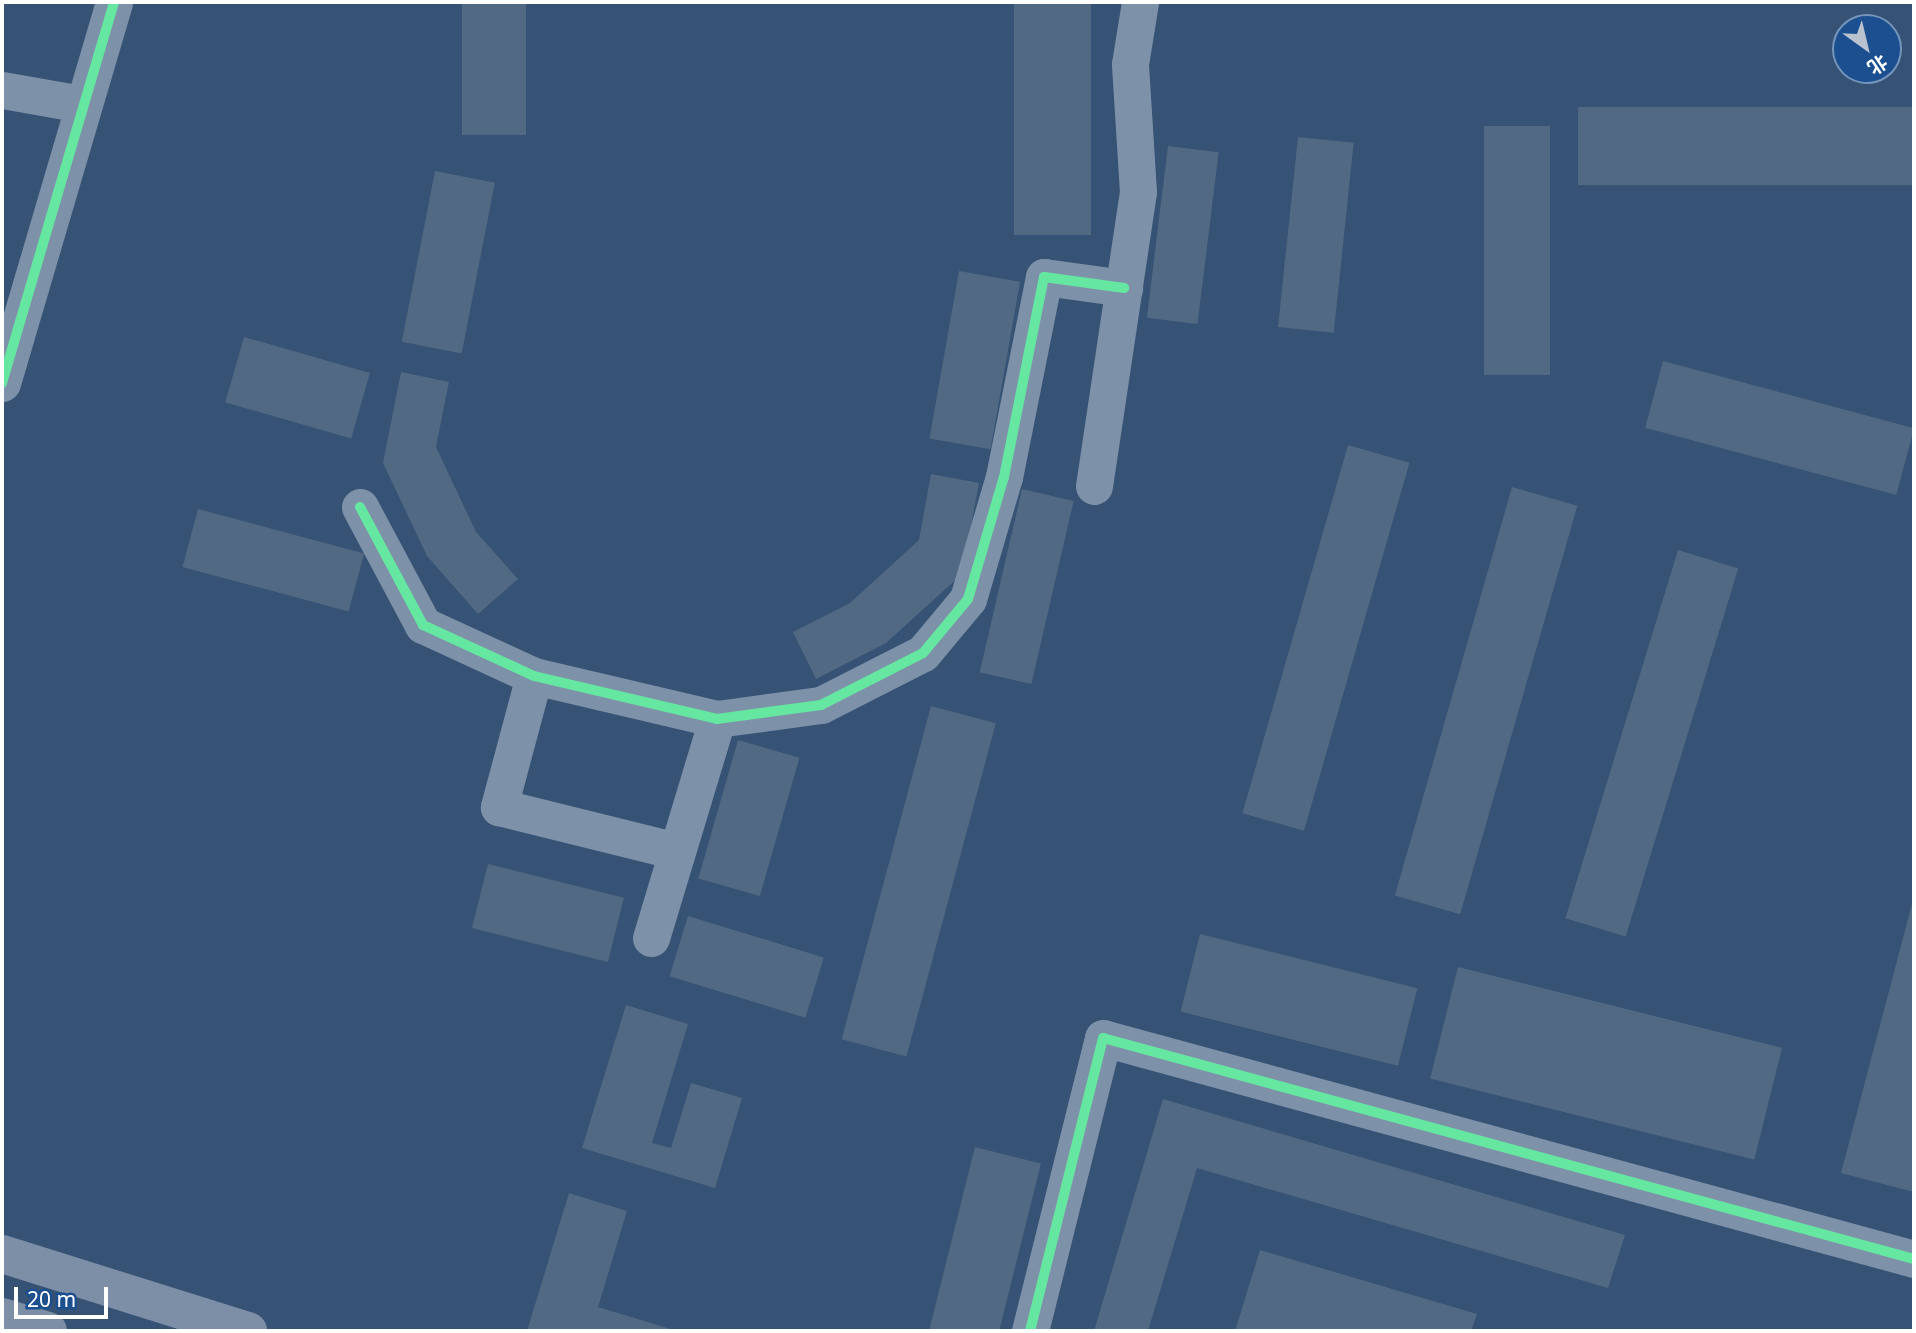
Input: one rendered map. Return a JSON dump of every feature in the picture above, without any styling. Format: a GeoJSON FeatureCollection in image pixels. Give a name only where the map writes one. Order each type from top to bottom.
{"type":"FeatureCollection","features":[{"type":"Feature","properties":{"kind":"main road"},"geometry":{"type":"LineString","coordinates":[[2,1254],[248,1331]]}},
{"type":"Feature","properties":{"kind":"main road"},"geometry":{"type":"LineString","coordinates":[[2,1317],[48,1331]]}},
{"type":"Feature","properties":{"kind":"street"},"geometry":{"type":"LineString","coordinates":[[2,383],[114,2]]}},
{"type":"Feature","properties":{"kind":"street"},"geometry":{"type":"LineString","coordinates":[[1094,486],[1138,192],[1130,64],[1140,2]]}},
{"type":"Feature","properties":{"kind":"street"},"geometry":{"type":"LineString","coordinates":[[2,90],[82,104]]}},
{"type":"Feature","properties":{"kind":"street"},"geometry":{"type":"LineString","coordinates":[[360,507],[423,625],[534,676],[716,719],[821,705],[923,653],[968,599],[1004,477],[1044,277],[1124,288]]}},
{"type":"Feature","properties":{"kind":"street"},"geometry":{"type":"LineString","coordinates":[[534,676],[499,807],[677,851]]}},
{"type":"Feature","properties":{"kind":"street"},"geometry":{"type":"LineString","coordinates":[[651,938],[716,719]]}},
{"type":"Feature","properties":{"kind":"street"},"geometry":{"type":"LineString","coordinates":[[1030,1331],[1103,1038],[1914,1259]]}},
{"type":"Feature","properties":{"kind":"building"},"geometry":{"type":"Polygon","coordinates":[[[462,2],[526,2],[526,135],[462,135],[462,2]]]}},
{"type":"Feature","properties":{"kind":"building"},"geometry":{"type":"Polygon","coordinates":[[[1014,2],[1091,2],[1091,235],[1014,235],[1014,2]]]}},
{"type":"Feature","properties":{"kind":"building"},"geometry":{"type":"Polygon","coordinates":[[[1578,107],[1914,107],[1914,185],[1578,185],[1578,107]]]}},
{"type":"Feature","properties":{"kind":"building"},"geometry":{"type":"Polygon","coordinates":[[[1484,126],[1550,126],[1550,375],[1484,375],[1484,126]]]}},
{"type":"Feature","properties":{"kind":"building"},"geometry":{"type":"Polygon","coordinates":[[[1298,137],[1354,143],[1334,333],[1278,327],[1298,137]]]}},
{"type":"Feature","properties":{"kind":"building"},"geometry":{"type":"Polygon","coordinates":[[[1168,146],[1219,152],[1198,324],[1147,318],[1168,146]]]}},
{"type":"Feature","properties":{"kind":"building"},"geometry":{"type":"Polygon","coordinates":[[[435,171],[495,183],[462,353],[402,342],[435,171]]]}},
{"type":"Feature","properties":{"kind":"building"},"geometry":{"type":"Polygon","coordinates":[[[959,271],[1020,282],[991,449],[929,438],[959,271]]]}},
{"type":"Feature","properties":{"kind":"building"},"geometry":{"type":"Polygon","coordinates":[[[244,337],[370,373],[351,438],[225,402],[244,337]]]}},
{"type":"Feature","properties":{"kind":"building"},"geometry":{"type":"Polygon","coordinates":[[[1663,361],[1914,428],[1896,495],[1645,428],[1663,361]]]}},
{"type":"Feature","properties":{"kind":"building"},"geometry":{"type":"Polygon","coordinates":[[[401,372],[449,382],[436,447],[476,532],[518,579],[478,614],[427,556],[383,463],[401,372]]]}},
{"type":"Feature","properties":{"kind":"building"},"geometry":{"type":"Polygon","coordinates":[[[1348,445],[1410,463],[1304,831],[1242,813],[1348,445]]]}},
{"type":"Feature","properties":{"kind":"building"},"geometry":{"type":"Polygon","coordinates":[[[931,474],[979,483],[962,574],[886,643],[816,679],[793,632],[850,603],[919,540],[931,474]]]}},
{"type":"Feature","properties":{"kind":"building"},"geometry":{"type":"Polygon","coordinates":[[[1512,487],[1577,506],[1460,914],[1395,896],[1512,487]]]}},
{"type":"Feature","properties":{"kind":"building"},"geometry":{"type":"Polygon","coordinates":[[[1022,489],[1074,501],[1031,684],[980,672],[1022,489]]]}},
{"type":"Feature","properties":{"kind":"building"},"geometry":{"type":"Polygon","coordinates":[[[198,509],[364,554],[349,611],[182,567],[198,509]]]}},
{"type":"Feature","properties":{"kind":"building"},"geometry":{"type":"Polygon","coordinates":[[[1678,550],[1738,568],[1626,937],[1565,918],[1678,550]]]}},
{"type":"Feature","properties":{"kind":"building"},"geometry":{"type":"Polygon","coordinates":[[[931,706],[996,723],[906,1057],[842,1039],[931,706]]]}},
{"type":"Feature","properties":{"kind":"building"},"geometry":{"type":"Polygon","coordinates":[[[738,740],[800,758],[760,896],[698,878],[738,740]]]}},
{"type":"Feature","properties":{"kind":"building"},"geometry":{"type":"Polygon","coordinates":[[[488,864],[624,898],[608,962],[472,928],[488,864]]]}},
{"type":"Feature","properties":{"kind":"building"},"geometry":{"type":"Polygon","coordinates":[[[1914,900],[1914,1192],[1841,1173],[1914,900]]]}},
{"type":"Feature","properties":{"kind":"building"},"geometry":{"type":"Polygon","coordinates":[[[688,916],[824,958],[805,1018],[670,976],[688,916]]]}},
{"type":"Feature","properties":{"kind":"building"},"geometry":{"type":"Polygon","coordinates":[[[1200,934],[1417,988],[1398,1066],[1181,1012],[1200,934]]]}},
{"type":"Feature","properties":{"kind":"building"},"geometry":{"type":"Polygon","coordinates":[[[1458,967],[1782,1048],[1754,1159],[1430,1079],[1458,967]]]}},
{"type":"Feature","properties":{"kind":"building"},"geometry":{"type":"Polygon","coordinates":[[[626,1005],[688,1024],[652,1143],[671,1148],[691,1083],[742,1098],[715,1188],[582,1148],[626,1005]]]}},
{"type":"Feature","properties":{"kind":"building"},"geometry":{"type":"Polygon","coordinates":[[[1163,1099],[1625,1235],[1608,1288],[1197,1168],[1148,1331],[1094,1331],[1163,1099]]]}},
{"type":"Feature","properties":{"kind":"building"},"geometry":{"type":"Polygon","coordinates":[[[975,1147],[1041,1163],[999,1331],[929,1331],[975,1147]]]}},
{"type":"Feature","properties":{"kind":"building"},"geometry":{"type":"Polygon","coordinates":[[[569,1193],[627,1211],[598,1307],[677,1331],[527,1331],[569,1193]]]}},
{"type":"Feature","properties":{"kind":"building"},"geometry":{"type":"Polygon","coordinates":[[[1260,1250],[1477,1314],[1471,1331],[1235,1331],[1260,1250]]]}},
{"type":"Feature","properties":{"kind":"cycle path"},"geometry":{"type":"LineString","coordinates":[[2,383],[114,2]]}},
{"type":"Feature","properties":{"kind":"cycle path"},"geometry":{"type":"LineString","coordinates":[[360,507],[423,625],[534,676],[717,719],[821,705],[923,653],[968,599],[1004,477],[1044,277],[1124,288]]}},
{"type":"Feature","properties":{"kind":"cycle path"},"geometry":{"type":"LineString","coordinates":[[1030,1331],[1103,1038],[1914,1259]]}}]}
